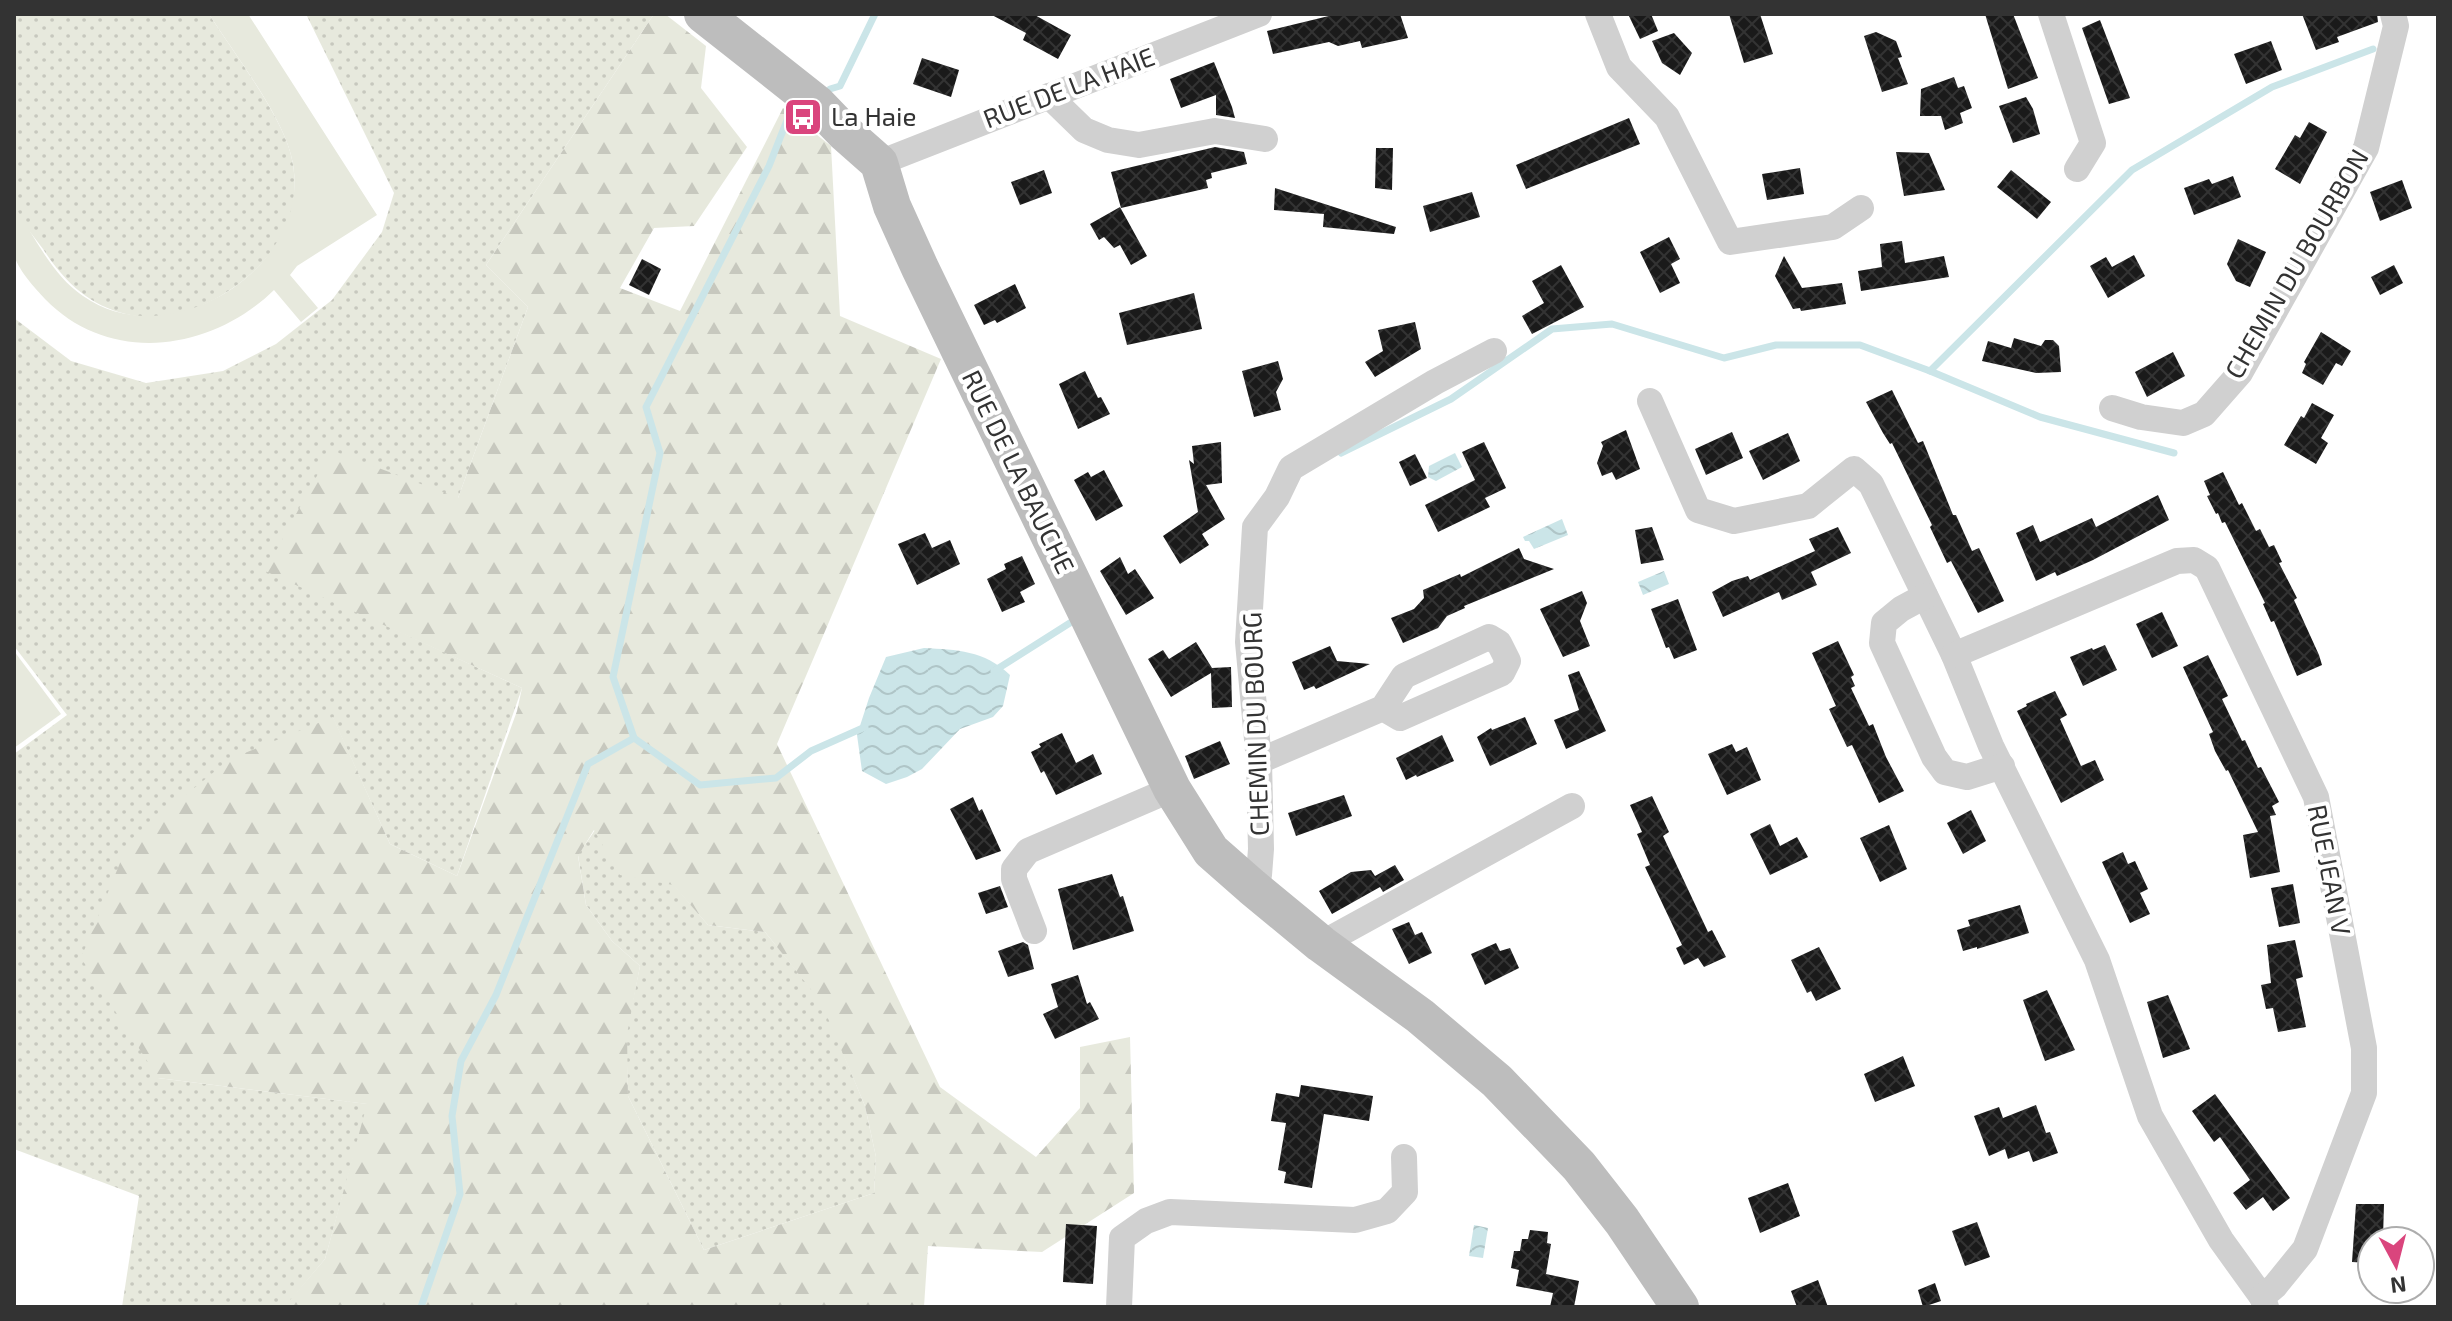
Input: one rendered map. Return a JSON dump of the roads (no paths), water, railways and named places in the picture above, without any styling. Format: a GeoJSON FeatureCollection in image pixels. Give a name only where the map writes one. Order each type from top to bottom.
{"type":"FeatureCollection","features":[{"type":"Feature","properties":{"kind":"street"},"geometry":{"type":"LineString","coordinates":[[703,14],[817,104],[879,163]]}},
{"type":"Feature","properties":{"kind":"street","name":"RUE DE LA HAIE"},"geometry":{"type":"LineString","coordinates":[[879,163],[1230,20],[1259,14]]}},
{"type":"Feature","properties":{"kind":"street"},"geometry":{"type":"LineString","coordinates":[[1598,14],[1619,67],[1667,117],[1730,242],[1833,227],[1861,208]]}},
{"type":"Feature","properties":{"kind":"street"},"geometry":{"type":"LineString","coordinates":[[2051,14],[2093,143],[2077,169]]}},
{"type":"Feature","properties":{"kind":"street","name":"CHEMIN DU BOURBON"},"geometry":{"type":"LineString","coordinates":[[2112,408],[2141,417],[2183,423],[2204,414],[2240,373],[2366,148],[2396,26],[2393,14]]}},
{"type":"Feature","properties":{"kind":"street"},"geometry":{"type":"LineString","coordinates":[[1049,96],[1084,130],[1108,140],[1139,145],[1215,131],[1265,139]]}},
{"type":"Feature","properties":{"kind":"street","name":"RUE DE LA BAUCHE"},"geometry":{"type":"LineString","coordinates":[[879,163],[892,206],[920,268],[1172,789],[1211,851],[1321,944],[1420,1016],[1497,1081],[1579,1166],[1622,1221],[1680,1307]]}},
{"type":"Feature","properties":{"kind":"street","name":"CHEMIN DU BOURG"},"geometry":{"type":"LineString","coordinates":[[1252,887],[1259,875],[1261,849],[1259,761],[1248,642],[1255,527],[1277,497],[1291,468],[1422,389],[1494,351]]}},
{"type":"Feature","properties":{"kind":"street"},"geometry":{"type":"LineString","coordinates":[[1650,401],[1698,510],[1734,521],[1808,506],[1854,469],[1871,484],[1954,655],[1991,746],[2097,960],[2150,1116],[2221,1240],[2264,1302]]}},
{"type":"Feature","properties":{"kind":"street","name":"RUE JEAN V"},"geometry":{"type":"LineString","coordinates":[[1954,655],[2177,561],[2194,560],[2207,568],[2316,797],[2364,1048],[2364,1093],[2305,1249],[2264,1302]]}},
{"type":"Feature","properties":{"kind":"street"},"geometry":{"type":"LineString","coordinates":[[1925,596],[1884,623],[1882,643],[1934,757],[1945,772],[1967,777],[2002,766]]}},
{"type":"Feature","properties":{"kind":"street"},"geometry":{"type":"LineString","coordinates":[[1259,761],[1383,708]]}},
{"type":"Feature","properties":{"kind":"street"},"geometry":{"type":"LineString","coordinates":[[1034,931],[1014,879],[1014,869],[1028,851],[1172,789]]}},
{"type":"Feature","properties":{"kind":"street"},"geometry":{"type":"LineString","coordinates":[[1321,944],[1572,806]]}},
{"type":"Feature","properties":{"kind":"street"},"geometry":{"type":"LineString","coordinates":[[1119,1307],[1122,1238],[1146,1221],[1170,1212],[1355,1220],[1387,1211],[1405,1192],[1404,1157]]}},
{"type":"Feature","properties":{"kind":"water"},"geometry":{"type":"Polygon","coordinates":[[[1455,453],[1462,467],[1436,481],[1428,477],[1429,466],[1455,453]]]}},
{"type":"Feature","properties":{"kind":"water"},"geometry":{"type":"Polygon","coordinates":[[[1562,519],[1568,535],[1534,549],[1529,541],[1525,541],[1523,537],[1562,519]]]}},
{"type":"Feature","properties":{"kind":"water"},"geometry":{"type":"Polygon","coordinates":[[[1664,571],[1669,584],[1643,595],[1638,582],[1664,571]]]}},
{"type":"Feature","properties":{"kind":"water"},"geometry":{"type":"Polygon","coordinates":[[[924,648],[970,653],[1000,667],[1010,675],[1003,706],[993,717],[960,729],[922,769],[886,784],[862,771],[857,735],[886,657],[924,648]]]}},
{"type":"Feature","properties":{"kind":"water"},"geometry":{"type":"Polygon","coordinates":[[[1474,1225],[1488,1228],[1483,1258],[1469,1256],[1474,1225]]]}},
{"type":"Feature","properties":{"kind":"waterway"},"geometry":{"type":"LineString","coordinates":[[830,89],[840,86],[875,14]]}},
{"type":"Feature","properties":{"kind":"waterway"},"geometry":{"type":"LineString","coordinates":[[1341,453],[1451,399],[1552,329],[1612,324],[1724,358],[1776,345],[1860,345],[1930,371],[2132,170],[2272,87],[2373,49]]}},
{"type":"Feature","properties":{"kind":"waterway"},"geometry":{"type":"LineString","coordinates":[[795,100],[769,166],[646,407],[660,453],[613,677],[634,738],[700,785],[776,778],[811,751],[865,727]]}},
{"type":"Feature","properties":{"kind":"waterway"},"geometry":{"type":"LineString","coordinates":[[1930,371],[2040,417],[2174,453]]}},
{"type":"Feature","properties":{"kind":"waterway"},"geometry":{"type":"LineString","coordinates":[[994,671],[1073,621]]}},
{"type":"Feature","properties":{"kind":"waterway"},"geometry":{"type":"LineString","coordinates":[[421,1307],[460,1194],[452,1116],[461,1061],[496,995],[588,764],[634,738]]}},
{"type":"Feature","properties":{"kind":"place","name":"La Haie"},"geometry":{"type":"Point","coordinates":[803,117]}}]}
